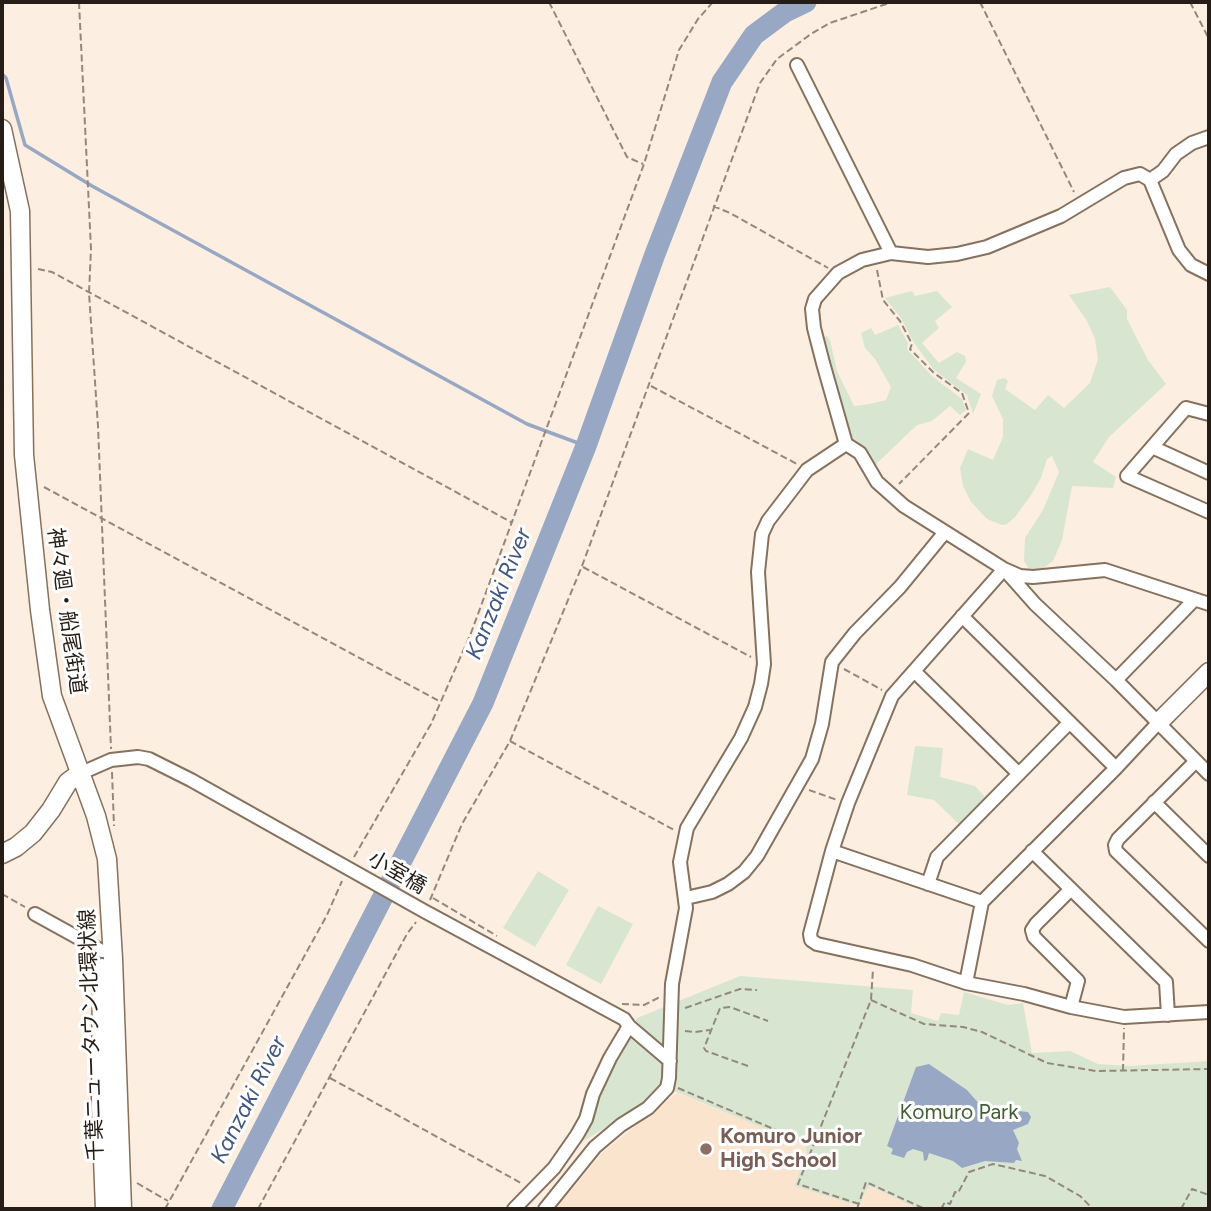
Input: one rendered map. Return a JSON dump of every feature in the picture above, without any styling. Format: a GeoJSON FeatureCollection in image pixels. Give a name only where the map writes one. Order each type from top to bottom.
{"type":"FeatureCollection","features":[{"type":"Feature","properties":{"kind":"street"},"geometry":{"type":"LineString","coordinates":[[797,65],[891,253]]}},
{"type":"Feature","properties":{"kind":"street","name":"神々廻・船尾街道"},"geometry":{"type":"LineString","coordinates":[[2,129],[20,211],[22,413],[26,485],[40,610],[52,696],[79,774]]}},
{"type":"Feature","properties":{"kind":"street"},"geometry":{"type":"LineString","coordinates":[[1150,180],[1163,171],[1176,154],[1209,136]]}},
{"type":"Feature","properties":{"kind":"street"},"geometry":{"type":"LineString","coordinates":[[1209,274],[1191,265],[1179,250],[1150,180],[1140,174],[1124,178],[1061,216],[974,251],[928,257],[891,253],[855,263],[838,273],[815,299],[812,309],[814,328],[846,444],[860,453],[877,482],[889,494],[1004,569],[1020,576],[1105,570],[1209,604]]}},
{"type":"Feature","properties":{"kind":"street"},"geometry":{"type":"LineString","coordinates":[[1209,414],[1186,408],[1127,477],[1209,512]]}},
{"type":"Feature","properties":{"kind":"street"},"geometry":{"type":"LineString","coordinates":[[545,1209],[595,1147],[662,1096],[668,1084],[672,984],[686,898],[681,882],[680,862],[684,835],[741,738],[755,707],[765,664],[758,572],[762,534],[768,521],[807,470],[846,444]]}},
{"type":"Feature","properties":{"kind":"street"},"geometry":{"type":"LineString","coordinates":[[1152,447],[1209,473]]}},
{"type":"Feature","properties":{"kind":"street"},"geometry":{"type":"LineString","coordinates":[[686,898],[712,892],[744,872],[757,856],[811,758],[822,724],[832,663],[855,633],[900,587],[945,532]]}},
{"type":"Feature","properties":{"kind":"street"},"geometry":{"type":"LineString","coordinates":[[1004,569],[892,696],[848,803],[832,851],[810,934],[811,940],[817,944],[912,965],[966,983],[1124,1017],[1209,1012]]}},
{"type":"Feature","properties":{"kind":"street"},"geometry":{"type":"LineString","coordinates":[[1004,569],[1035,604],[1209,774]]}},
{"type":"Feature","properties":{"kind":"street"},"geometry":{"type":"LineString","coordinates":[[1115,680],[1194,600]]}},
{"type":"Feature","properties":{"kind":"street"},"geometry":{"type":"LineString","coordinates":[[962,616],[1116,768]]}},
{"type":"Feature","properties":{"kind":"street"},"geometry":{"type":"LineString","coordinates":[[914,671],[1019,774]]}},
{"type":"Feature","properties":{"kind":"street"},"geometry":{"type":"LineString","coordinates":[[966,983],[982,902],[1209,672]]}},
{"type":"Feature","properties":{"kind":"street"},"geometry":{"type":"LineString","coordinates":[[928,884],[937,857],[1069,723]]}},
{"type":"Feature","properties":{"kind":"street","name":"小室橋"},"geometry":{"type":"LineString","coordinates":[[111,760],[138,757],[149,759],[191,780],[624,1019],[629,1026],[670,1045]]}},
{"type":"Feature","properties":{"kind":"street"},"geometry":{"type":"LineString","coordinates":[[2,854],[33,833],[68,782],[79,774],[111,760]]}},
{"type":"Feature","properties":{"kind":"street"},"geometry":{"type":"LineString","coordinates":[[1196,761],[1115,845],[1116,851],[1209,941]]}},
{"type":"Feature","properties":{"kind":"street","name":"千葉ニュータウン北環状線"},"geometry":{"type":"LineString","coordinates":[[79,774],[96,816],[107,859],[113,959],[113,1203]]}},
{"type":"Feature","properties":{"kind":"street"},"geometry":{"type":"LineString","coordinates":[[1154,802],[1209,856]]}},
{"type":"Feature","properties":{"kind":"street"},"geometry":{"type":"LineString","coordinates":[[832,851],[982,902]]}},
{"type":"Feature","properties":{"kind":"street"},"geometry":{"type":"LineString","coordinates":[[1032,851],[1166,982],[1168,1014]]}},
{"type":"Feature","properties":{"kind":"street","name":"千葉ニュータウン北環状線"},"geometry":{"type":"LineString","coordinates":[[107,859],[102,951],[102,1107],[113,1203]]}},
{"type":"Feature","properties":{"kind":"street"},"geometry":{"type":"LineString","coordinates":[[1070,890],[1032,930],[1034,937],[1078,981],[1071,1007]]}},
{"type":"Feature","properties":{"kind":"street"},"geometry":{"type":"LineString","coordinates":[[35,914],[102,951]]}},
{"type":"Feature","properties":{"kind":"street"},"geometry":{"type":"LineString","coordinates":[[514,1209],[554,1168],[577,1135],[610,1058],[629,1026]]}},
{"type":"Feature","properties":{"kind":"path"},"geometry":{"type":"LineString","coordinates":[[79,2],[91,249],[89,293],[102,517],[114,826]]}},
{"type":"Feature","properties":{"kind":"path"},"geometry":{"type":"LineString","coordinates":[[549,2],[627,157],[644,164]]}},
{"type":"Feature","properties":{"kind":"path"},"geometry":{"type":"LineString","coordinates":[[165,1209],[441,702],[471,633],[644,164],[679,50],[698,19],[713,2]]}},
{"type":"Feature","properties":{"kind":"path"},"geometry":{"type":"LineString","coordinates":[[258,1209],[407,934],[432,897],[462,824],[510,741],[582,566],[760,83],[777,59],[811,34],[830,23],[892,2]]}},
{"type":"Feature","properties":{"kind":"path"},"geometry":{"type":"LineString","coordinates":[[980,2],[1080,205]]}},
{"type":"Feature","properties":{"kind":"path"},"geometry":{"type":"LineString","coordinates":[[1190,2],[1209,39]]}},
{"type":"Feature","properties":{"kind":"path"},"geometry":{"type":"LineString","coordinates":[[713,206],[838,273]]}},
{"type":"Feature","properties":{"kind":"path"},"geometry":{"type":"LineString","coordinates":[[875,256],[883,300],[900,321],[912,344],[910,349],[934,373],[962,393],[968,413],[889,494]]}},
{"type":"Feature","properties":{"kind":"path"},"geometry":{"type":"LineString","coordinates":[[22,266],[52,272],[511,522]]}},
{"type":"Feature","properties":{"kind":"path"},"geometry":{"type":"LineString","coordinates":[[649,385],[807,470]]}},
{"type":"Feature","properties":{"kind":"path"},"geometry":{"type":"LineString","coordinates":[[26,485],[37,483],[441,702]]}},
{"type":"Feature","properties":{"kind":"path"},"geometry":{"type":"LineString","coordinates":[[582,566],[765,664]]}},
{"type":"Feature","properties":{"kind":"path"},"geometry":{"type":"LineString","coordinates":[[832,663],[892,696]]}},
{"type":"Feature","properties":{"kind":"path"},"geometry":{"type":"LineString","coordinates":[[510,741],[684,835]]}},
{"type":"Feature","properties":{"kind":"path"},"geometry":{"type":"LineString","coordinates":[[797,786],[848,803]]}},
{"type":"Feature","properties":{"kind":"path"},"geometry":{"type":"LineString","coordinates":[[2,894],[35,914]]}},
{"type":"Feature","properties":{"kind":"path"},"geometry":{"type":"LineString","coordinates":[[432,897],[498,936]]}},
{"type":"Feature","properties":{"kind":"path"},"geometry":{"type":"LineString","coordinates":[[859,1204],[798,1184],[871,1000],[874,957]]}},
{"type":"Feature","properties":{"kind":"path"},"geometry":{"type":"LineString","coordinates":[[620,1003],[644,1005],[663,995],[672,984]]}},
{"type":"Feature","properties":{"kind":"path"},"geometry":{"type":"LineString","coordinates":[[671,1008],[740,989],[757,990]]}},
{"type":"Feature","properties":{"kind":"path"},"geometry":{"type":"LineString","coordinates":[[871,1000],[924,1024],[955,1026],[982,1032],[1047,1063],[1096,1071],[1209,1069]]}},
{"type":"Feature","properties":{"kind":"path"},"geometry":{"type":"LineString","coordinates":[[748,1066],[706,1051],[705,1044],[720,1008],[725,1006],[768,1021]]}},
{"type":"Feature","properties":{"kind":"path"},"geometry":{"type":"LineString","coordinates":[[1123,1072],[1124,1017]]}},
{"type":"Feature","properties":{"kind":"path"},"geometry":{"type":"LineString","coordinates":[[670,1045],[695,1032],[711,1029]]}},
{"type":"Feature","properties":{"kind":"path"},"geometry":{"type":"LineString","coordinates":[[330,1078],[534,1190]]}},
{"type":"Feature","properties":{"kind":"path"},"geometry":{"type":"LineString","coordinates":[[668,1084],[812,1146]]}},
{"type":"Feature","properties":{"kind":"path"},"geometry":{"type":"LineString","coordinates":[[941,1209],[945,1202],[950,1204],[969,1172],[993,1164],[1045,1176],[1080,1196],[1093,1209]]}},
{"type":"Feature","properties":{"kind":"path"},"geometry":{"type":"LineString","coordinates":[[132,1176],[138,1184],[169,1201]]}},
{"type":"Feature","properties":{"kind":"path"},"geometry":{"type":"LineString","coordinates":[[857,1209],[866,1182],[925,1209]]}},
{"type":"Feature","properties":{"kind":"path"},"geometry":{"type":"LineString","coordinates":[[1181,1209],[1192,1189],[1209,1195]]}},
{"type":"Feature","properties":{"kind":"shaded area","name":"Komuro Junior High School"},"geometry":{"type":"Polygon","coordinates":[[[677,1093],[807,1146],[807,1153],[794,1186],[855,1205],[854,1209],[556,1209],[603,1152],[677,1093]]]}},
{"type":"Feature","properties":{"kind":"shaded area"},"geometry":{"type":"Polygon","coordinates":[[[870,1186],[918,1209],[860,1209],[870,1186]]]}},
{"type":"Feature","properties":{"kind":"green space"},"geometry":{"type":"Polygon","coordinates":[[[1110,287],[1127,310],[1127,319],[1148,360],[1166,384],[1109,437],[1093,462],[1116,477],[1113,488],[1072,486],[1062,540],[1053,561],[1041,570],[1029,569],[1024,561],[1025,538],[1043,510],[1059,472],[1052,456],[1047,459],[1041,478],[1031,495],[1015,517],[1002,525],[987,519],[971,502],[963,486],[960,468],[968,449],[993,460],[1003,437],[1003,419],[992,396],[997,380],[1005,378],[1008,381],[1005,389],[1035,410],[1048,395],[1064,408],[1090,383],[1098,359],[1095,339],[1087,321],[1069,295],[1110,287]]]}},
{"type":"Feature","properties":{"kind":"green space"},"geometry":{"type":"Polygon","coordinates":[[[912,291],[915,296],[937,291],[952,307],[935,321],[939,328],[922,343],[939,363],[957,352],[965,356],[966,362],[956,378],[981,394],[973,414],[967,395],[934,370],[885,298],[912,291]]]}},
{"type":"Feature","properties":{"kind":"green space"},"geometry":{"type":"Polygon","coordinates":[[[898,325],[908,343],[907,349],[932,376],[962,399],[966,410],[960,415],[950,406],[932,421],[917,425],[873,467],[852,441],[818,338],[827,336],[830,340],[837,371],[854,406],[870,404],[886,400],[891,387],[875,359],[865,348],[861,333],[871,328],[875,335],[898,325]]]}},
{"type":"Feature","properties":{"kind":"green space"},"geometry":{"type":"Polygon","coordinates":[[[915,746],[943,748],[940,777],[975,786],[988,800],[962,827],[934,800],[907,795],[915,746]]]}},
{"type":"Feature","properties":{"kind":"green space"},"geometry":{"type":"Polygon","coordinates":[[[538,871],[569,890],[535,947],[503,928],[538,871]]]}},
{"type":"Feature","properties":{"kind":"green space"},"geometry":{"type":"Polygon","coordinates":[[[598,906],[633,924],[601,984],[566,965],[598,906]]]}},
{"type":"Feature","properties":{"kind":"green space","name":"Komuro Park"},"geometry":{"type":"Polygon","coordinates":[[[740,976],[913,990],[911,1013],[938,1021],[941,1013],[959,1015],[964,992],[1008,1005],[1023,1003],[1032,1053],[1070,1051],[1098,1064],[1130,1066],[1209,1061],[1209,1209],[918,1209],[870,1186],[860,1206],[855,1205],[794,1186],[807,1153],[806,1146],[662,1086],[646,1102],[584,1141],[602,1092],[637,1018],[740,976]]]}},
{"type":"Feature","properties":{"kind":"water"},"geometry":{"type":"Polygon","coordinates":[[[929,1064],[967,1090],[981,1106],[1028,1112],[1031,1117],[1028,1124],[1013,1130],[1019,1143],[1017,1149],[1022,1161],[985,1161],[962,1168],[953,1161],[929,1153],[924,1161],[923,1152],[913,1149],[907,1152],[904,1158],[891,1154],[893,1149],[887,1146],[916,1067],[929,1064]]]}},
{"type":"Feature","properties":{"kind":"waterway","name":"Kanzaki River"},"geometry":{"type":"LineString","coordinates":[[222,1209],[483,703],[586,446],[655,254],[722,82],[754,35],[785,12],[806,2]]}},
{"type":"Feature","properties":{"kind":"waterway"},"geometry":{"type":"LineString","coordinates":[[2,74],[6,78],[25,145],[92,186],[527,424],[586,446]]}},
{"type":"Feature","properties":{"kind":"place","name":"Komuro Junior High School"},"geometry":{"type":"Point","coordinates":[706,1149]}}]}
